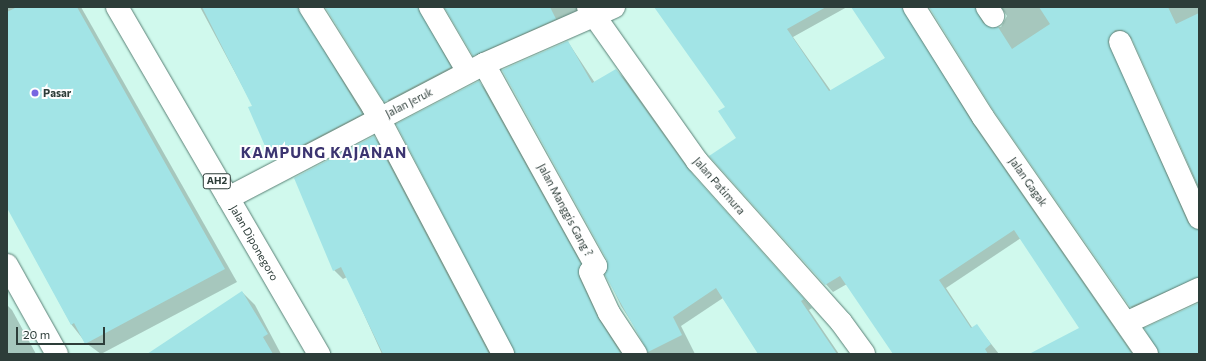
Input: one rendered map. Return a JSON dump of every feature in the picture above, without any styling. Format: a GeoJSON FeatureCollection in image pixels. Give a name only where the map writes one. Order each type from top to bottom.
{"type":"FeatureCollection","features":[{"type":"Feature","properties":{"kind":"main road","name":"Jalan Diponegoro"},"geometry":{"type":"LineString","coordinates":[[117,7],[319,354]]}},
{"type":"Feature","properties":{"kind":"main road"},"geometry":{"type":"LineString","coordinates":[[310,7],[379,118],[503,354]]}},
{"type":"Feature","properties":{"kind":"main road"},"geometry":{"type":"LineString","coordinates":[[430,7],[476,68]]}},
{"type":"Feature","properties":{"kind":"main road","name":"Jalan Jeruk"},"geometry":{"type":"LineString","coordinates":[[228,198],[476,68],[591,12],[614,7]]}},
{"type":"Feature","properties":{"kind":"main road","name":"Jalan Gagak"},"geometry":{"type":"LineString","coordinates":[[914,7],[983,117],[1147,354]]}},
{"type":"Feature","properties":{"kind":"main road","name":"Jalan Patimura"},"geometry":{"type":"LineString","coordinates":[[591,12],[696,161],[840,322],[864,354]]}},
{"type":"Feature","properties":{"kind":"main road"},"geometry":{"type":"LineString","coordinates":[[1120,42],[1199,218]]}},
{"type":"Feature","properties":{"kind":"main road","name":"Jalan Manggis Gang ?"},"geometry":{"type":"LineString","coordinates":[[476,68],[596,266],[590,272],[606,306],[636,354]]}},
{"type":"Feature","properties":{"kind":"main road"},"geometry":{"type":"LineString","coordinates":[[10,275],[57,354]]}},
{"type":"Feature","properties":{"kind":"main road"},"geometry":{"type":"LineString","coordinates":[[1126,323],[1199,289]]}},
{"type":"Feature","properties":{"kind":"building"},"geometry":{"type":"Polygon","coordinates":[[[17,7],[77,7],[225,269],[85,344],[74,323],[71,325],[7,208],[7,12],[17,7]]]}},
{"type":"Feature","properties":{"kind":"building"},"geometry":{"type":"Polygon","coordinates":[[[202,7],[298,7],[362,114],[283,155],[279,148],[268,153],[248,107],[252,106],[202,7]]]}},
{"type":"Feature","properties":{"kind":"building"},"geometry":{"type":"Polygon","coordinates":[[[325,7],[418,7],[451,67],[384,102],[325,7]]]}},
{"type":"Feature","properties":{"kind":"building"},"geometry":{"type":"Polygon","coordinates":[[[444,7],[550,7],[556,19],[473,56],[444,7]]]}},
{"type":"Feature","properties":{"kind":"building"},"geometry":{"type":"Polygon","coordinates":[[[654,7],[826,7],[787,29],[829,91],[885,58],[851,7],[902,7],[973,124],[1132,354],[1029,354],[1079,328],[1014,230],[939,280],[971,328],[977,324],[991,344],[985,349],[988,354],[893,354],[840,276],[825,285],[709,156],[736,138],[718,111],[725,107],[654,7]]]}},
{"type":"Feature","properties":{"kind":"building"},"geometry":{"type":"Polygon","coordinates":[[[929,7],[975,7],[983,23],[998,27],[1012,49],[1050,24],[1039,7],[1168,7],[1176,24],[1199,13],[1199,187],[1131,37],[1122,30],[1115,30],[1108,41],[1188,223],[1199,230],[1199,277],[1130,307],[993,110],[929,7]]]}},
{"type":"Feature","properties":{"kind":"building"},"geometry":{"type":"Polygon","coordinates":[[[568,41],[592,83],[616,69],[688,169],[804,299],[801,301],[837,354],[758,354],[716,288],[673,317],[682,335],[648,352],[605,275],[607,260],[502,70],[568,41]]]}},
{"type":"Feature","properties":{"kind":"building"},"geometry":{"type":"Polygon","coordinates":[[[479,81],[581,264],[579,277],[598,318],[621,354],[515,354],[396,124],[479,81]]]}},
{"type":"Feature","properties":{"kind":"building"},"geometry":{"type":"Polygon","coordinates":[[[374,136],[489,354],[383,354],[341,267],[333,271],[294,178],[374,136]]]}},
{"type":"Feature","properties":{"kind":"building"},"geometry":{"type":"Polygon","coordinates":[[[242,291],[268,334],[263,337],[273,354],[147,354],[242,291]]]}},
{"type":"Feature","properties":{"kind":"building"},"geometry":{"type":"Polygon","coordinates":[[[1199,303],[1199,354],[1159,354],[1144,328],[1199,303]]]}},
{"type":"Feature","properties":{"kind":"place","name":"Pasar"},"geometry":{"type":"Point","coordinates":[35,93]}},
{"type":"Feature","properties":{"kind":"district","name":"KAMPUNG KAJANAN"},"geometry":{"type":"Point","coordinates":[324,153]}}]}
